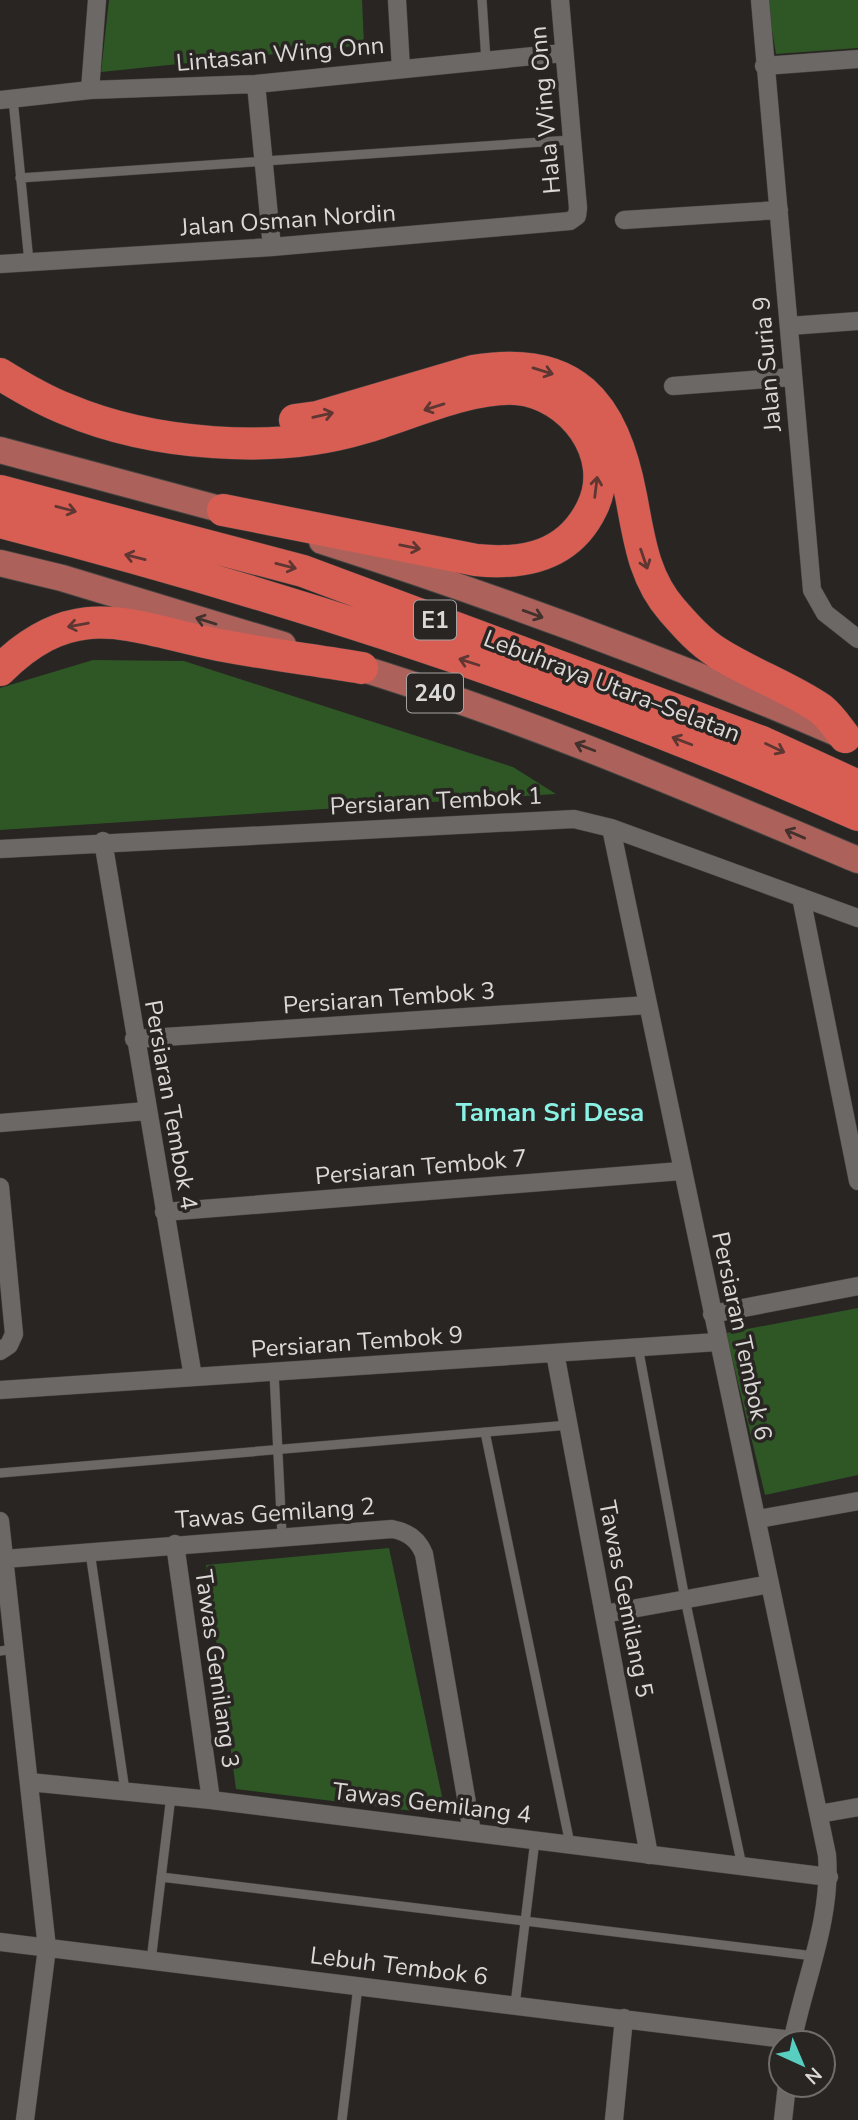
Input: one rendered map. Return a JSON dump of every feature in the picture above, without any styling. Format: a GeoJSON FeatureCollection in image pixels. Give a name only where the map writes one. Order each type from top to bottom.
{"type":"FeatureCollection","features":[{"type":"Feature","properties":{"kind":"highway"},"geometry":{"type":"LineString","coordinates":[[0,351],[44,376],[91,396],[146,412],[204,422],[267,423],[317,417],[498,366],[530,367],[569,381],[594,403],[614,435],[631,495],[642,558],[669,607],[697,637],[717,653],[823,710],[852,740]]}},
{"type":"Feature","properties":{"kind":"highway"},"geometry":{"type":"LineString","coordinates":[[0,374],[66,410],[126,428],[191,440],[251,442],[304,441],[359,430],[490,390],[518,389],[543,394],[566,408],[584,428],[596,452],[598,478],[594,506],[579,529],[561,547],[535,559],[507,563],[477,560],[223,510]]}},
{"type":"Feature","properties":{"kind":"highway","name":"Lebuhraya Utara–Selatan"},"geometry":{"type":"LineString","coordinates":[[0,491],[303,571],[762,742],[858,786]]}},
{"type":"Feature","properties":{"kind":"highway","name":"Lebuhraya Utara–Selatan"},"geometry":{"type":"LineString","coordinates":[[0,522],[168,565],[498,671],[687,743],[858,815]]}},
{"type":"Feature","properties":{"kind":"highway"},"geometry":{"type":"LineString","coordinates":[[0,670],[18,652],[51,632],[76,624],[114,622],[218,645],[362,668]]}},
{"type":"Feature","properties":{"kind":"main road"},"geometry":{"type":"LineString","coordinates":[[0,450],[223,510],[510,605],[708,679],[852,740]]}},
{"type":"Feature","properties":{"kind":"main road","name":"240"},"geometry":{"type":"LineString","coordinates":[[0,563],[62,578],[362,668],[495,714],[645,771],[858,860]]}},
{"type":"Feature","properties":{"kind":"street"},"geometry":{"type":"LineString","coordinates":[[90,90],[97,0]]}},
{"type":"Feature","properties":{"kind":"street"},"geometry":{"type":"LineString","coordinates":[[397,0],[401,69]]}},
{"type":"Feature","properties":{"kind":"street","name":"Hala Wing Onn"},"geometry":{"type":"LineString","coordinates":[[560,0],[577,216]]}},
{"type":"Feature","properties":{"kind":"street","name":"Jalan Suria 9"},"geometry":{"type":"LineString","coordinates":[[760,0],[812,590],[825,613],[858,639]]}},
{"type":"Feature","properties":{"kind":"street","name":"Lintasan Wing Onn"},"geometry":{"type":"LineString","coordinates":[[6,99],[90,90],[256,84],[563,54]]}},
{"type":"Feature","properties":{"kind":"street"},"geometry":{"type":"LineString","coordinates":[[764,66],[858,58]]}},
{"type":"Feature","properties":{"kind":"street"},"geometry":{"type":"LineString","coordinates":[[256,84],[272,247]]}},
{"type":"Feature","properties":{"kind":"street"},"geometry":{"type":"LineString","coordinates":[[624,220],[779,210]]}},
{"type":"Feature","properties":{"kind":"street","name":"Jalan Osman Nordin"},"geometry":{"type":"LineString","coordinates":[[0,264],[272,247],[570,221],[577,216]]}},
{"type":"Feature","properties":{"kind":"street"},"geometry":{"type":"LineString","coordinates":[[789,326],[858,321]]}},
{"type":"Feature","properties":{"kind":"street"},"geometry":{"type":"LineString","coordinates":[[673,386],[792,377]]}},
{"type":"Feature","properties":{"kind":"street","name":"Persiaran Tembok 1"},"geometry":{"type":"LineString","coordinates":[[0,849],[103,841],[556,818],[611,828],[858,918]]}},
{"type":"Feature","properties":{"kind":"street","name":"Persiaran Tembok 6"},"geometry":{"type":"LineString","coordinates":[[611,828],[827,1855],[829,1877],[816,1956],[796,2029]]}},
{"type":"Feature","properties":{"kind":"street","name":"Persiaran Tembok 4"},"geometry":{"type":"LineString","coordinates":[[103,841],[134,1040],[193,1377]]}},
{"type":"Feature","properties":{"kind":"street"},"geometry":{"type":"LineString","coordinates":[[802,897],[858,1181]]}},
{"type":"Feature","properties":{"kind":"street","name":"Persiaran Tembok 3"},"geometry":{"type":"LineString","coordinates":[[134,1040],[648,1004]]}},
{"type":"Feature","properties":{"kind":"street"},"geometry":{"type":"LineString","coordinates":[[0,1123],[146,1111]]}},
{"type":"Feature","properties":{"kind":"street","name":"Persiaran Tembok 7"},"geometry":{"type":"LineString","coordinates":[[164,1212],[681,1171]]}},
{"type":"Feature","properties":{"kind":"street"},"geometry":{"type":"LineString","coordinates":[[0,1187],[4,1260],[13,1334],[9,1345],[0,1351]]}},
{"type":"Feature","properties":{"kind":"street"},"geometry":{"type":"LineString","coordinates":[[712,1314],[858,1286]]}},
{"type":"Feature","properties":{"kind":"street","name":"Persiaran Tembok 9"},"geometry":{"type":"LineString","coordinates":[[0,1390],[718,1342]]}},
{"type":"Feature","properties":{"kind":"street","name":"Tawas Gemilang 5"},"geometry":{"type":"LineString","coordinates":[[555,1353],[649,1854]]}},
{"type":"Feature","properties":{"kind":"street"},"geometry":{"type":"LineString","coordinates":[[758,1519],[858,1501]]}},
{"type":"Feature","properties":{"kind":"street"},"geometry":{"type":"LineString","coordinates":[[0,1521],[7,1650],[29,1782],[47,1948],[24,2120]]}},
{"type":"Feature","properties":{"kind":"street","name":"Tawas Gemilang 2"},"geometry":{"type":"LineString","coordinates":[[4,1559],[392,1528],[412,1536],[421,1546],[472,1832]]}},
{"type":"Feature","properties":{"kind":"street","name":"Tawas Gemilang 3"},"geometry":{"type":"LineString","coordinates":[[175,1544],[211,1800]]}},
{"type":"Feature","properties":{"kind":"street"},"geometry":{"type":"LineString","coordinates":[[604,1614],[770,1584]]}},
{"type":"Feature","properties":{"kind":"street","name":"Tawas Gemilang 4"},"geometry":{"type":"LineString","coordinates":[[29,1782],[211,1800],[829,1877]]}},
{"type":"Feature","properties":{"kind":"street"},"geometry":{"type":"LineString","coordinates":[[819,1814],[858,1807]]}},
{"type":"Feature","properties":{"kind":"street","name":"Lebuh Tembok 6"},"geometry":{"type":"LineString","coordinates":[[0,1942],[624,2018],[767,2038]]}},
{"type":"Feature","properties":{"kind":"street"},"geometry":{"type":"LineString","coordinates":[[614,2120],[624,2018]]}},
{"type":"Feature","properties":{"kind":"street"},"geometry":{"type":"LineString","coordinates":[[783,2120],[785,2099]]}},
{"type":"Feature","properties":{"kind":"lane"},"geometry":{"type":"LineString","coordinates":[[482,0],[486,61]]}},
{"type":"Feature","properties":{"kind":"lane"},"geometry":{"type":"LineString","coordinates":[[6,99],[20,178],[29,262]]}},
{"type":"Feature","properties":{"kind":"lane"},"geometry":{"type":"LineString","coordinates":[[20,178],[571,140]]}},
{"type":"Feature","properties":{"kind":"lane"},"geometry":{"type":"LineString","coordinates":[[638,1347],[685,1599],[742,1866]]}},
{"type":"Feature","properties":{"kind":"lane"},"geometry":{"type":"LineString","coordinates":[[274,1372],[282,1535]]}},
{"type":"Feature","properties":{"kind":"lane"},"geometry":{"type":"LineString","coordinates":[[0,1473],[569,1425]]}},
{"type":"Feature","properties":{"kind":"lane"},"geometry":{"type":"LineString","coordinates":[[485,1432],[570,1844]]}},
{"type":"Feature","properties":{"kind":"lane"},"geometry":{"type":"LineString","coordinates":[[90,1552],[124,1791]]}},
{"type":"Feature","properties":{"kind":"lane"},"geometry":{"type":"LineString","coordinates":[[151,1961],[171,1796]]}},
{"type":"Feature","properties":{"kind":"lane"},"geometry":{"type":"LineString","coordinates":[[515,2005],[535,1840]]}},
{"type":"Feature","properties":{"kind":"lane"},"geometry":{"type":"LineString","coordinates":[[161,1877],[816,1956]]}},
{"type":"Feature","properties":{"kind":"lane"},"geometry":{"type":"LineString","coordinates":[[342,2120],[358,1986]]}},
{"type":"Feature","properties":{"kind":"green space"},"geometry":{"type":"Polygon","coordinates":[[[109,0],[362,0],[364,45],[101,72],[109,0]]]}},
{"type":"Feature","properties":{"kind":"green space"},"geometry":{"type":"Polygon","coordinates":[[[767,0],[858,0],[858,48],[776,54],[767,0]]]}},
{"type":"Feature","properties":{"kind":"green space"},"geometry":{"type":"Polygon","coordinates":[[[93,660],[184,661],[513,767],[556,794],[0,830],[0,688],[93,660]]]}},
{"type":"Feature","properties":{"kind":"green space"},"geometry":{"type":"Polygon","coordinates":[[[858,1308],[858,1475],[765,1495],[726,1333],[858,1308]]]}},
{"type":"Feature","properties":{"kind":"green space"},"geometry":{"type":"Polygon","coordinates":[[[389,1548],[446,1815],[236,1789],[206,1565],[389,1548]]]}},
{"type":"Feature","properties":{"kind":"district","name":"Taman Sri Desa"},"geometry":{"type":"Point","coordinates":[550,1112]}}]}
